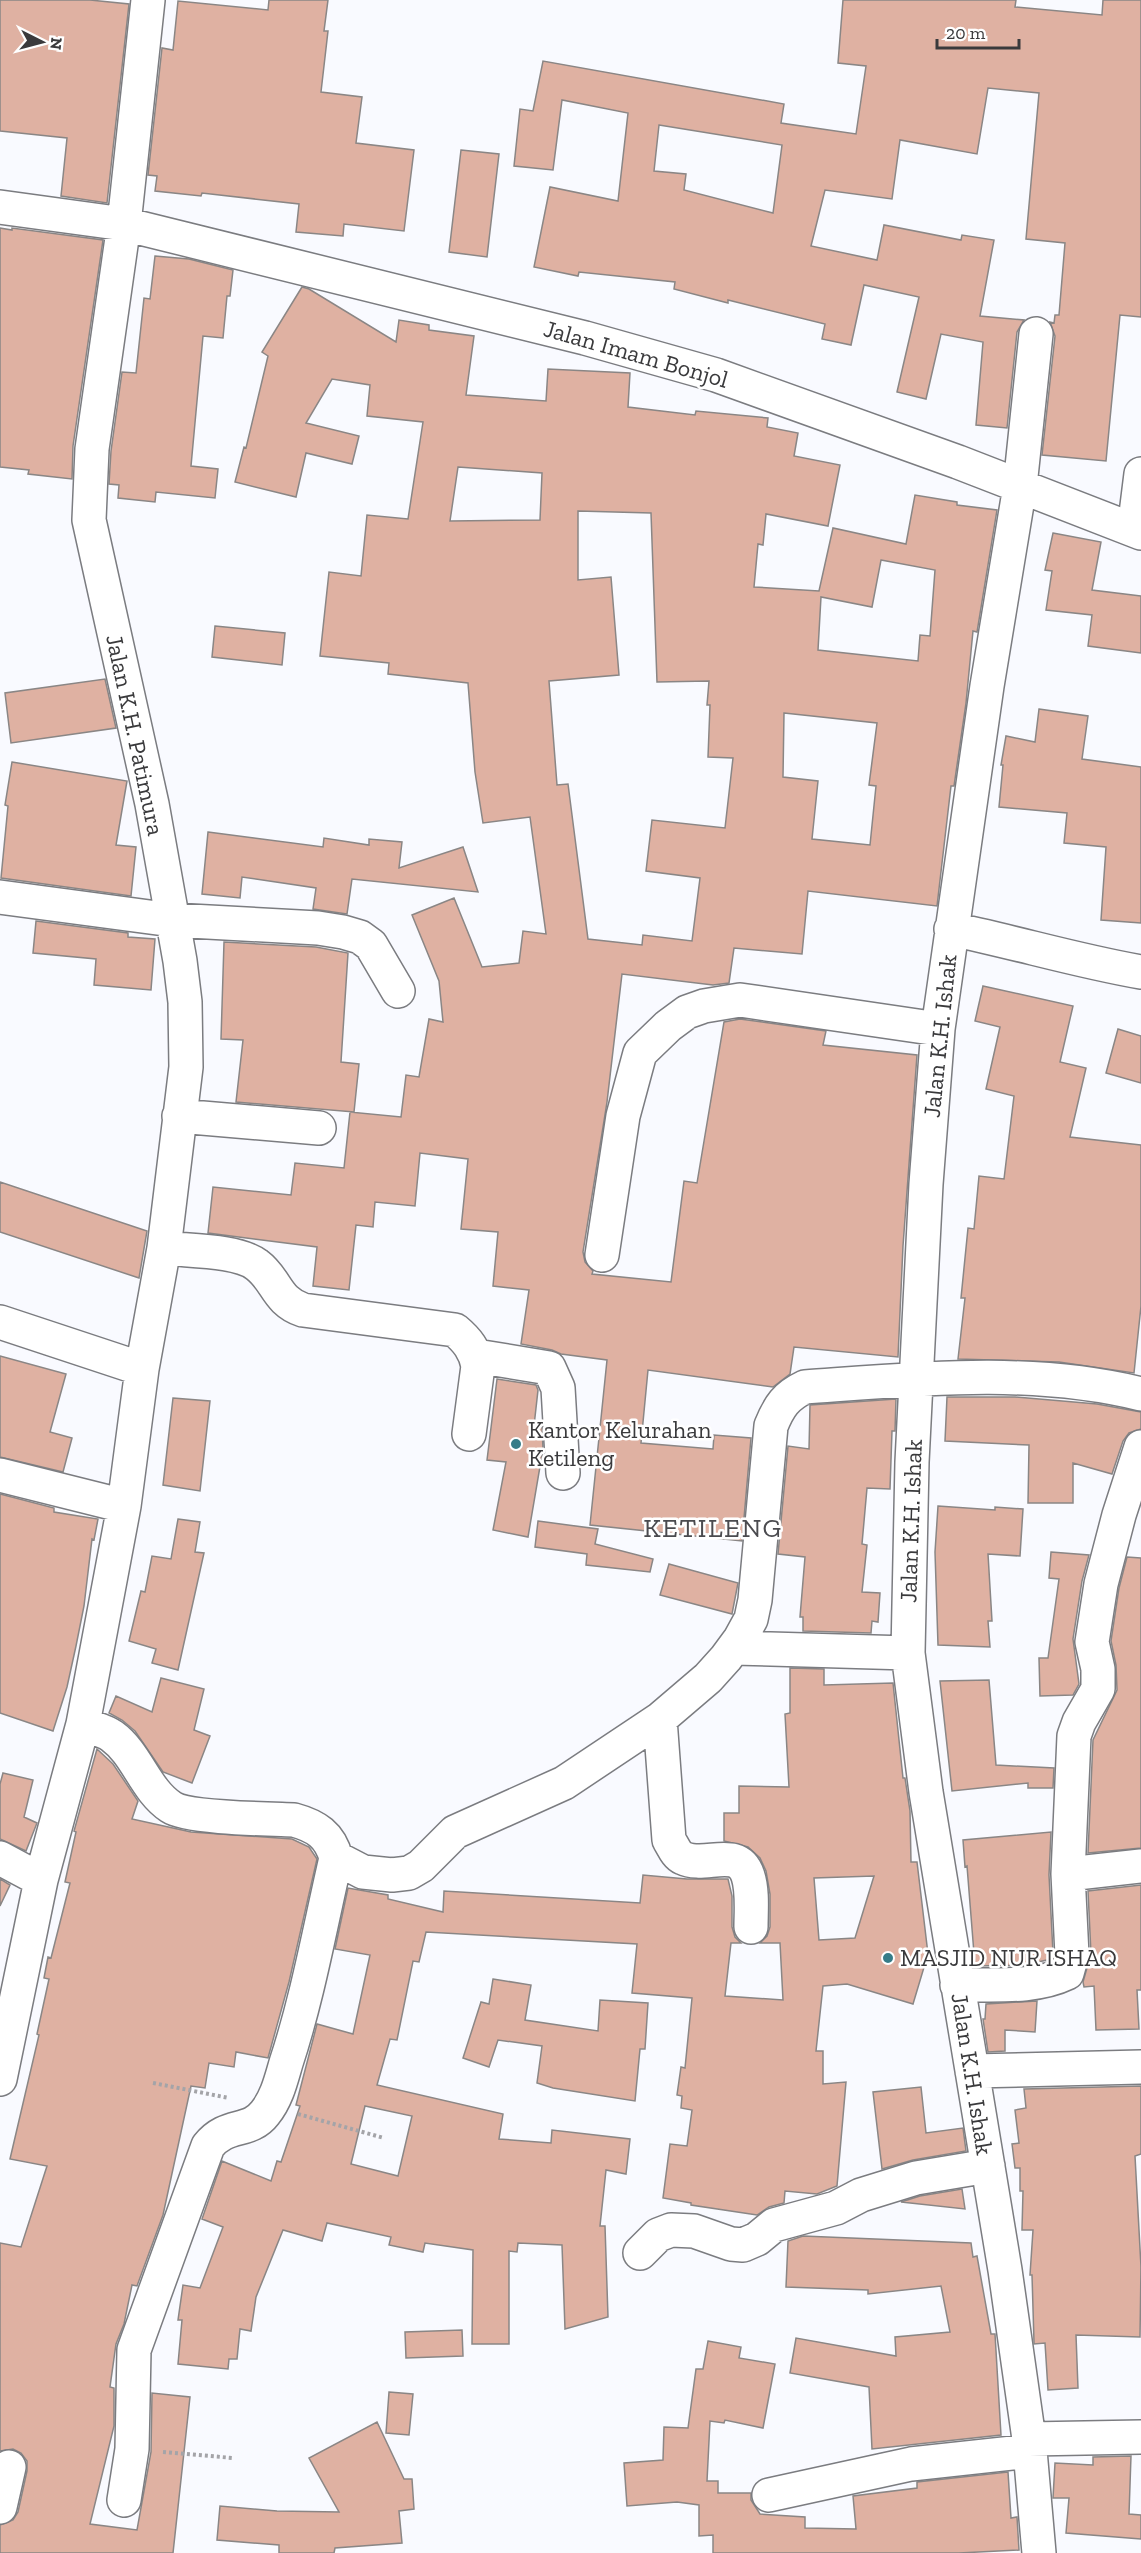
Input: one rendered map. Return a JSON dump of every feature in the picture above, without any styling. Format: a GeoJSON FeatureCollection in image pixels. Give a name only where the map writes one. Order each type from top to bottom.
{"type":"FeatureCollection","features":[{"type":"Feature","properties":{"kind":"street","name":"Jalan K.H. Patimura"},"geometry":{"type":"LineString","coordinates":[[0,2079],[41,1880],[83,1724],[124,1506],[142,1369],[164,1248],[186,1067],[186,1021],[180,961],[152,804],[89,520],[92,448],[124,224],[148,0]]}},
{"type":"Feature","properties":{"kind":"street","name":"Jalan Imam Bonjol"},"geometry":{"type":"LineString","coordinates":[[0,207],[124,224],[562,332],[716,375],[1138,531]]}},
{"type":"Feature","properties":{"kind":"street","name":"Jalan K.H. Ishak"},"geometry":{"type":"LineString","coordinates":[[1036,334],[1020,486],[987,686],[938,1029],[926,1184],[916,1379],[908,1653],[926,1792],[988,2166],[1030,2445],[1039,2553]]}},
{"type":"Feature","properties":{"kind":"street"},"geometry":{"type":"LineString","coordinates":[[1138,531],[1141,474]]}},
{"type":"Feature","properties":{"kind":"street"},"geometry":{"type":"LineString","coordinates":[[0,897],[172,920],[318,928],[360,937],[370,945],[398,991]]}},
{"type":"Feature","properties":{"kind":"street"},"geometry":{"type":"LineString","coordinates":[[951,929],[1006,940],[1091,963],[1141,972]]}},
{"type":"Feature","properties":{"kind":"street"},"geometry":{"type":"LineString","coordinates":[[602,1255],[623,1116],[640,1053],[668,1026],[687,1012],[704,1006],[740,1000],[938,1029]]}},
{"type":"Feature","properties":{"kind":"street"},"geometry":{"type":"LineString","coordinates":[[179,1116],[320,1128]]}},
{"type":"Feature","properties":{"kind":"street"},"geometry":{"type":"LineString","coordinates":[[164,1248],[239,1257],[256,1264],[290,1306],[303,1310],[455,1330],[467,1340],[476,1356],[478,1366],[469,1434]]}},
{"type":"Feature","properties":{"kind":"street"},"geometry":{"type":"LineString","coordinates":[[0,1322],[142,1369]]}},
{"type":"Feature","properties":{"kind":"street"},"geometry":{"type":"LineString","coordinates":[[476,1356],[549,1368],[558,1388],[563,1473]]}},
{"type":"Feature","properties":{"kind":"street"},"geometry":{"type":"LineString","coordinates":[[336,1858],[363,1872],[409,1874],[421,1866],[455,1832],[564,1782],[660,1719],[708,1678],[734,1648],[751,1619],[755,1600],[771,1426],[777,1410],[785,1399],[806,1387],[916,1379],[1003,1378],[1056,1379],[1098,1384],[1141,1395]]}},
{"type":"Feature","properties":{"kind":"street"},"geometry":{"type":"LineString","coordinates":[[957,1985],[1038,1982],[1052,1980],[1067,1973],[1072,1955],[1068,1874],[1074,1736],[1079,1722],[1098,1689],[1098,1669],[1092,1642],[1101,1584],[1119,1515],[1141,1447]]}},
{"type":"Feature","properties":{"kind":"street"},"geometry":{"type":"LineString","coordinates":[[0,1475],[124,1506]]}},
{"type":"Feature","properties":{"kind":"street"},"geometry":{"type":"LineString","coordinates":[[734,1648],[908,1653]]}},
{"type":"Feature","properties":{"kind":"street"},"geometry":{"type":"LineString","coordinates":[[660,1719],[669,1840],[678,1855],[685,1859],[734,1860],[742,1864],[748,1877],[752,1928]]}},
{"type":"Feature","properties":{"kind":"street"},"geometry":{"type":"LineString","coordinates":[[83,1724],[113,1736],[156,1793],[177,1810],[294,1820],[305,1823],[325,1835],[333,1847],[336,1858],[302,2012],[276,2095],[265,2113],[255,2123],[216,2135],[208,2146],[134,2350],[132,2449],[124,2500]]}},
{"type":"Feature","properties":{"kind":"street"},"geometry":{"type":"LineString","coordinates":[[0,1858],[41,1880]]}},
{"type":"Feature","properties":{"kind":"street"},"geometry":{"type":"LineString","coordinates":[[1068,1874],[1141,1866]]}},
{"type":"Feature","properties":{"kind":"street"},"geometry":{"type":"LineString","coordinates":[[972,2071],[1141,2067]]}},
{"type":"Feature","properties":{"kind":"street"},"geometry":{"type":"LineString","coordinates":[[640,2253],[658,2235],[671,2230],[694,2231],[731,2244],[743,2245],[757,2239],[774,2225],[836,2208],[861,2195],[916,2178],[988,2166]]}},
{"type":"Feature","properties":{"kind":"street"},"geometry":{"type":"LineString","coordinates":[[769,2494],[911,2464],[1030,2445],[1141,2437]]}},
{"type":"Feature","properties":{"kind":"street"},"geometry":{"type":"LineString","coordinates":[[0,2507],[9,2467]]}},
{"type":"Feature","properties":{"kind":"path"},"geometry":{"type":"LineString","coordinates":[[132,2449],[233,2458]]}},
{"type":"Feature","properties":{"kind":"building"},"geometry":{"type":"Polygon","coordinates":[[[0,0],[90,0],[129,4],[107,203],[61,196],[67,138],[0,131],[0,0]]]}},
{"type":"Feature","properties":{"kind":"building"},"geometry":{"type":"Polygon","coordinates":[[[269,0],[328,0],[324,31],[328,31],[321,92],[362,97],[356,143],[414,150],[404,231],[344,224],[343,236],[296,232],[299,204],[202,193],[201,196],[155,191],[157,176],[148,175],[162,48],[173,50],[178,1],[268,10],[269,0]]]}},
{"type":"Feature","properties":{"kind":"building"},"geometry":{"type":"Polygon","coordinates":[[[843,0],[1016,0],[1015,7],[1102,15],[1103,0],[1141,0],[1141,317],[1120,315],[1106,461],[1042,455],[1055,336],[1050,322],[1054,323],[1055,315],[1059,315],[1065,243],[1026,239],[1039,93],[988,88],[977,154],[900,140],[892,199],[825,190],[811,246],[877,260],[884,225],[961,240],[962,235],[994,240],[980,316],[1024,320],[1017,332],[1007,428],[976,425],[983,342],[941,334],[926,399],[897,392],[919,297],[864,285],[851,345],[822,339],[825,324],[674,289],[675,282],[579,272],[578,276],[534,267],[550,187],[618,201],[628,113],[562,100],[553,170],[514,166],[520,109],[533,111],[543,61],[784,104],[781,123],[856,134],[866,66],[838,63],[843,0]],[[659,125],[654,171],[686,174],[684,190],[773,213],[782,145],[659,125]]]}},
{"type":"Feature","properties":{"kind":"building"},"geometry":{"type":"Polygon","coordinates":[[[461,150],[499,154],[487,257],[449,252],[461,150]]]}},
{"type":"Feature","properties":{"kind":"building"},"geometry":{"type":"Polygon","coordinates":[[[0,228],[103,240],[73,446],[72,479],[28,474],[29,470],[0,467],[0,228]]]}},
{"type":"Feature","properties":{"kind":"building"},"geometry":{"type":"Polygon","coordinates":[[[155,256],[189,259],[233,270],[230,296],[227,296],[223,338],[203,336],[191,466],[218,469],[215,498],[156,492],[155,502],[118,498],[119,485],[109,484],[111,451],[122,372],[136,373],[144,298],[150,299],[155,256]]]}},
{"type":"Feature","properties":{"kind":"building"},"geometry":{"type":"Polygon","coordinates":[[[302,287],[309,289],[396,342],[399,320],[429,325],[429,330],[474,336],[466,395],[546,401],[548,369],[630,373],[628,407],[695,415],[696,411],[768,418],[767,427],[798,433],[794,456],[840,465],[828,526],[766,514],[763,545],[758,544],[754,587],[819,591],[833,528],[906,544],[915,495],[957,502],[957,505],[997,510],[977,632],[973,631],[966,703],[954,786],[951,786],[937,906],[808,891],[802,954],[734,948],[729,983],[713,985],[622,974],[607,1102],[583,1252],[585,1262],[593,1271],[592,1274],[671,1282],[684,1181],[697,1183],[724,1022],[740,1019],[826,1031],[823,1045],[917,1055],[903,1246],[898,1357],[794,1347],[790,1374],[773,1387],[648,1370],[641,1443],[713,1449],[714,1435],[751,1438],[742,1541],[590,1525],[607,1360],[561,1354],[521,1344],[529,1290],[493,1286],[498,1232],[461,1229],[468,1159],[420,1153],[415,1206],[375,1202],[373,1227],[356,1225],[349,1290],[313,1286],[317,1247],[208,1233],[213,1187],[291,1195],[295,1163],[344,1168],[350,1112],[401,1117],[406,1075],[419,1077],[429,1019],[443,1022],[439,981],[412,915],[454,898],[482,967],[519,963],[523,931],[546,934],[530,817],[483,823],[475,772],[468,683],[388,674],[389,663],[320,656],[329,572],[361,576],[367,515],[408,519],[423,422],[367,416],[370,385],[332,379],[306,423],[359,436],[352,464],[306,453],[296,497],[235,482],[244,447],[246,448],[268,356],[262,352],[302,287]],[[458,467],[450,521],[540,520],[542,473],[458,467]],[[578,511],[578,580],[611,577],[619,675],[549,681],[557,785],[568,784],[588,939],[642,945],[643,935],[692,941],[700,878],[646,871],[652,820],[725,828],[733,758],[708,757],[709,681],[657,682],[651,513],[578,511]],[[881,560],[872,607],[821,597],[818,650],[918,661],[920,635],[930,636],[935,570],[881,560]],[[784,713],[783,777],[818,781],[812,839],[870,845],[876,786],[869,785],[877,723],[784,713]]]}},
{"type":"Feature","properties":{"kind":"building"},"geometry":{"type":"Polygon","coordinates":[[[1053,533],[1101,542],[1092,590],[1141,596],[1141,653],[1088,646],[1092,615],[1046,610],[1052,571],[1045,570],[1053,533]]]}},
{"type":"Feature","properties":{"kind":"building"},"geometry":{"type":"Polygon","coordinates":[[[215,626],[285,633],[282,665],[212,657],[215,626]]]}},
{"type":"Feature","properties":{"kind":"building"},"geometry":{"type":"Polygon","coordinates":[[[105,679],[116,728],[11,743],[5,693],[105,679]]]}},
{"type":"Feature","properties":{"kind":"building"},"geometry":{"type":"Polygon","coordinates":[[[1039,709],[1088,716],[1082,759],[1141,767],[1141,923],[1101,920],[1106,847],[1064,843],[1067,813],[999,807],[1003,765],[1001,765],[1006,736],[1035,742],[1039,709]]]}},
{"type":"Feature","properties":{"kind":"building"},"geometry":{"type":"Polygon","coordinates":[[[12,762],[127,781],[116,845],[136,847],[131,896],[1,878],[8,806],[5,805],[12,762]]]}},
{"type":"Feature","properties":{"kind":"building"},"geometry":{"type":"Polygon","coordinates":[[[208,832],[323,847],[324,838],[369,845],[369,839],[402,842],[399,868],[463,847],[478,892],[352,879],[347,914],[313,909],[316,888],[242,877],[240,898],[202,894],[208,832]]]}},
{"type":"Feature","properties":{"kind":"building"},"geometry":{"type":"Polygon","coordinates":[[[36,921],[128,933],[128,937],[155,939],[151,990],[94,985],[96,959],[33,953],[36,921]]]}},
{"type":"Feature","properties":{"kind":"building"},"geometry":{"type":"Polygon","coordinates":[[[224,942],[316,947],[348,953],[341,1062],[359,1064],[354,1112],[236,1102],[243,1040],[221,1039],[224,942]]]}},
{"type":"Feature","properties":{"kind":"building"},"geometry":{"type":"Polygon","coordinates":[[[983,986],[1073,1006],[1060,1062],[1086,1068],[1070,1137],[1141,1145],[1141,1306],[1134,1373],[1059,1362],[958,1359],[965,1298],[961,1298],[968,1228],[974,1229],[979,1176],[1004,1179],[1014,1096],[986,1089],[1000,1027],[975,1021],[983,986]]]}},
{"type":"Feature","properties":{"kind":"building"},"geometry":{"type":"Polygon","coordinates":[[[1118,1029],[1141,1036],[1141,1083],[1106,1073],[1118,1029]]]}},
{"type":"Feature","properties":{"kind":"building"},"geometry":{"type":"Polygon","coordinates":[[[0,1182],[147,1231],[139,1278],[0,1232],[0,1182]]]}},
{"type":"Feature","properties":{"kind":"building"},"geometry":{"type":"Polygon","coordinates":[[[0,1356],[66,1374],[50,1432],[72,1438],[63,1472],[0,1457],[0,1356]]]}},
{"type":"Feature","properties":{"kind":"building"},"geometry":{"type":"Polygon","coordinates":[[[497,1379],[536,1385],[538,1390],[534,1426],[542,1427],[543,1449],[528,1537],[493,1530],[506,1462],[487,1460],[497,1379]]]}},
{"type":"Feature","properties":{"kind":"building"},"geometry":{"type":"Polygon","coordinates":[[[947,1397],[1015,1397],[1097,1404],[1141,1412],[1141,1429],[1129,1433],[1123,1441],[1112,1474],[1073,1463],[1073,1503],[1028,1503],[1029,1445],[945,1441],[947,1397]]]}},
{"type":"Feature","properties":{"kind":"building"},"geometry":{"type":"Polygon","coordinates":[[[173,1398],[210,1401],[200,1491],[163,1485],[173,1398]]]}},
{"type":"Feature","properties":{"kind":"building"},"geometry":{"type":"Polygon","coordinates":[[[896,1399],[895,1431],[892,1431],[890,1489],[867,1488],[862,1544],[867,1545],[862,1592],[880,1593],[878,1622],[872,1621],[871,1633],[803,1631],[803,1617],[800,1617],[805,1557],[778,1554],[788,1446],[809,1449],[810,1405],[896,1399]]]}},
{"type":"Feature","properties":{"kind":"building"},"geometry":{"type":"Polygon","coordinates":[[[0,1494],[54,1508],[54,1512],[98,1519],[94,1540],[92,1539],[84,1606],[76,1646],[67,1687],[53,1731],[0,1713],[0,1494]]]}},
{"type":"Feature","properties":{"kind":"building"},"geometry":{"type":"Polygon","coordinates":[[[938,1506],[995,1510],[995,1507],[1023,1509],[1020,1556],[988,1554],[992,1621],[988,1621],[990,1647],[938,1645],[935,1552],[938,1506]]]}},
{"type":"Feature","properties":{"kind":"building"},"geometry":{"type":"Polygon","coordinates":[[[178,1519],[200,1522],[195,1552],[204,1553],[178,1670],[152,1663],[156,1649],[129,1641],[141,1591],[145,1592],[152,1556],[171,1559],[178,1519]]]}},
{"type":"Feature","properties":{"kind":"building"},"geometry":{"type":"Polygon","coordinates":[[[538,1521],[598,1529],[595,1544],[653,1559],[650,1572],[586,1565],[587,1554],[535,1547],[538,1521]]]}},
{"type":"Feature","properties":{"kind":"building"},"geometry":{"type":"Polygon","coordinates":[[[1051,1552],[1089,1555],[1082,1581],[1073,1639],[1079,1684],[1073,1695],[1040,1696],[1039,1658],[1048,1658],[1059,1579],[1049,1578],[1051,1552]]]}},
{"type":"Feature","properties":{"kind":"building"},"geometry":{"type":"Polygon","coordinates":[[[1127,1557],[1141,1558],[1141,1848],[1088,1853],[1093,1740],[1117,1690],[1116,1665],[1111,1641],[1119,1588],[1127,1557]]]}},
{"type":"Feature","properties":{"kind":"building"},"geometry":{"type":"Polygon","coordinates":[[[669,1564],[738,1583],[732,1614],[660,1595],[669,1564]]]}},
{"type":"Feature","properties":{"kind":"building"},"geometry":{"type":"Polygon","coordinates":[[[790,1668],[824,1669],[824,1685],[893,1683],[903,1778],[905,1778],[910,1811],[911,1862],[917,1862],[928,1954],[913,2004],[847,1984],[823,1986],[816,2051],[823,2051],[823,2084],[846,2082],[837,2186],[817,2194],[785,2191],[784,2203],[769,2207],[757,2215],[691,2205],[691,2203],[663,2198],[670,2144],[687,2146],[692,2110],[681,2108],[682,2096],[677,2095],[681,2067],[685,2068],[692,1998],[632,1993],[637,1944],[426,1932],[419,1962],[413,1961],[397,2040],[390,2039],[377,2085],[503,2114],[499,2139],[551,2143],[552,2130],[630,2139],[626,2174],[606,2170],[600,2226],[605,2226],[608,2317],[565,2329],[562,2245],[518,2243],[517,2252],[509,2251],[509,2344],[472,2344],[473,2250],[425,2243],[423,2252],[389,2245],[391,2237],[327,2223],[322,2241],[283,2230],[256,2297],[251,2331],[240,2329],[237,2359],[229,2359],[228,2369],[178,2364],[182,2320],[178,2320],[183,2285],[200,2288],[223,2227],[202,2219],[222,2161],[271,2181],[277,2161],[281,2162],[300,2106],[296,2105],[317,2024],[353,2034],[370,1955],[335,1949],[348,1888],[388,1895],[388,1899],[443,1912],[444,1891],[640,1903],[643,1875],[687,1879],[728,1879],[732,1896],[732,1927],[735,1937],[741,1943],[731,1943],[725,1996],[783,2000],[780,1943],[760,1943],[767,1936],[770,1927],[770,1894],[766,1871],[760,1858],[748,1847],[724,1841],[724,1813],[739,1813],[739,1786],[789,1787],[785,1714],[790,1713],[790,1668]],[[874,1876],[814,1878],[819,1940],[855,1938],[874,1876]],[[365,2106],[351,2164],[398,2176],[412,2116],[365,2106]]]}},
{"type":"Feature","properties":{"kind":"building"},"geometry":{"type":"Polygon","coordinates":[[[161,1678],[204,1689],[194,1730],[210,1736],[192,1783],[163,1772],[135,1731],[109,1713],[116,1696],[152,1712],[161,1678]]]}},
{"type":"Feature","properties":{"kind":"building"},"geometry":{"type":"Polygon","coordinates":[[[989,1680],[996,1765],[1054,1768],[1053,1788],[1028,1788],[1028,1783],[952,1791],[940,1681],[989,1680]]]}},
{"type":"Feature","properties":{"kind":"building"},"geometry":{"type":"Polygon","coordinates":[[[97,1749],[113,1764],[138,1801],[132,1819],[191,1832],[292,1839],[309,1847],[317,1859],[289,1982],[268,2058],[236,2052],[234,2067],[209,2063],[205,2088],[191,2086],[163,2215],[137,2286],[132,2285],[124,2324],[116,2344],[110,2387],[114,2388],[114,2426],[90,2524],[137,2530],[151,2452],[152,2393],[190,2397],[173,2553],[0,2553],[0,2525],[13,2520],[18,2512],[27,2461],[21,2453],[13,2449],[0,2451],[0,2243],[21,2247],[47,2166],[10,2159],[39,2035],[37,2034],[49,1979],[44,1978],[48,1957],[51,1958],[70,1883],[65,1882],[76,1832],[74,1831],[97,1749]]]}},
{"type":"Feature","properties":{"kind":"building"},"geometry":{"type":"Polygon","coordinates":[[[3,1773],[33,1780],[24,1817],[37,1823],[26,1851],[0,1839],[0,1784],[3,1773]]]}},
{"type":"Feature","properties":{"kind":"building"},"geometry":{"type":"Polygon","coordinates":[[[1051,1832],[1049,1875],[1053,1953],[1051,1959],[1025,1965],[975,1966],[963,1840],[1051,1832]]]}},
{"type":"Feature","properties":{"kind":"building"},"geometry":{"type":"Polygon","coordinates":[[[0,1879],[10,1885],[0,1906],[0,1879]]]}},
{"type":"Feature","properties":{"kind":"building"},"geometry":{"type":"Polygon","coordinates":[[[1141,1885],[1141,1990],[1137,1990],[1139,2029],[1096,2030],[1094,1986],[1084,1987],[1083,1982],[1091,1954],[1088,1891],[1141,1885]]]}},
{"type":"Feature","properties":{"kind":"building"},"geometry":{"type":"Polygon","coordinates":[[[493,1979],[531,1985],[525,2020],[598,2031],[600,2000],[648,2003],[645,2049],[640,2049],[635,2101],[553,2088],[537,2083],[542,2046],[498,2040],[489,2067],[463,2058],[481,2002],[489,2004],[493,1979]]]}},
{"type":"Feature","properties":{"kind":"building"},"geometry":{"type":"Polygon","coordinates":[[[1037,2001],[1035,2032],[1005,2030],[1005,2051],[988,2052],[983,2019],[985,2019],[986,2004],[1037,2001]]]}},
{"type":"Feature","properties":{"kind":"building"},"geometry":{"type":"Polygon","coordinates":[[[1141,2086],[1141,2154],[1135,2156],[1141,2267],[1140,2337],[1076,2335],[1078,2388],[1048,2390],[1045,2343],[1034,2344],[1032,2275],[1030,2275],[1033,2230],[1022,2230],[1023,2191],[1020,2191],[1020,2168],[1015,2168],[1012,2144],[1019,2143],[1015,2110],[1026,2108],[1024,2089],[1141,2086]]]}},
{"type":"Feature","properties":{"kind":"building"},"geometry":{"type":"Polygon","coordinates":[[[921,2087],[926,2133],[963,2128],[966,2151],[913,2160],[882,2169],[873,2092],[921,2087]]]}},
{"type":"Feature","properties":{"kind":"building"},"geometry":{"type":"Polygon","coordinates":[[[962,2189],[965,2209],[901,2202],[920,2196],[962,2189]]]}},
{"type":"Feature","properties":{"kind":"building"},"geometry":{"type":"Polygon","coordinates":[[[803,2236],[971,2243],[973,2257],[977,2256],[991,2334],[995,2334],[1001,2435],[872,2449],[869,2387],[790,2373],[796,2338],[896,2356],[895,2337],[950,2332],[941,2286],[868,2294],[868,2290],[786,2287],[788,2241],[803,2236]]]}},
{"type":"Feature","properties":{"kind":"building"},"geometry":{"type":"Polygon","coordinates":[[[462,2330],[463,2356],[406,2358],[405,2332],[462,2330]]]}},
{"type":"Feature","properties":{"kind":"building"},"geometry":{"type":"Polygon","coordinates":[[[708,2341],[741,2347],[739,2358],[775,2364],[763,2428],[725,2420],[724,2423],[710,2421],[707,2481],[718,2481],[718,2493],[751,2493],[751,2500],[760,2514],[805,2517],[805,2528],[856,2529],[853,2496],[917,2488],[917,2482],[1008,2472],[1011,2518],[1017,2517],[1019,2550],[959,2553],[713,2553],[713,2535],[699,2536],[699,2505],[677,2502],[627,2506],[624,2463],[663,2460],[664,2427],[688,2428],[696,2369],[703,2369],[708,2341]]]}},
{"type":"Feature","properties":{"kind":"building"},"geometry":{"type":"Polygon","coordinates":[[[389,2392],[413,2394],[409,2435],[386,2433],[389,2392]]]}},
{"type":"Feature","properties":{"kind":"building"},"geometry":{"type":"Polygon","coordinates":[[[377,2422],[404,2479],[412,2479],[414,2509],[399,2511],[402,2543],[335,2548],[334,2553],[279,2553],[279,2545],[217,2540],[220,2506],[277,2511],[339,2512],[309,2458],[377,2422]]]}},
{"type":"Feature","properties":{"kind":"building"},"geometry":{"type":"Polygon","coordinates":[[[1131,2456],[1129,2514],[1141,2515],[1141,2539],[1066,2533],[1069,2498],[1053,2498],[1055,2463],[1093,2465],[1093,2457],[1131,2456]]]}},
{"type":"Feature","properties":{"kind":"place","name":"Kantor Kelurahan Ketileng"},"geometry":{"type":"Point","coordinates":[516,1444]}},
{"type":"Feature","properties":{"kind":"place","name":"MASJID NUR ISHAQ"},"geometry":{"type":"Point","coordinates":[888,1958]}},
{"type":"Feature","properties":{"kind":"district","name":"KETILENG"},"geometry":{"type":"Point","coordinates":[713,1528]}}]}
